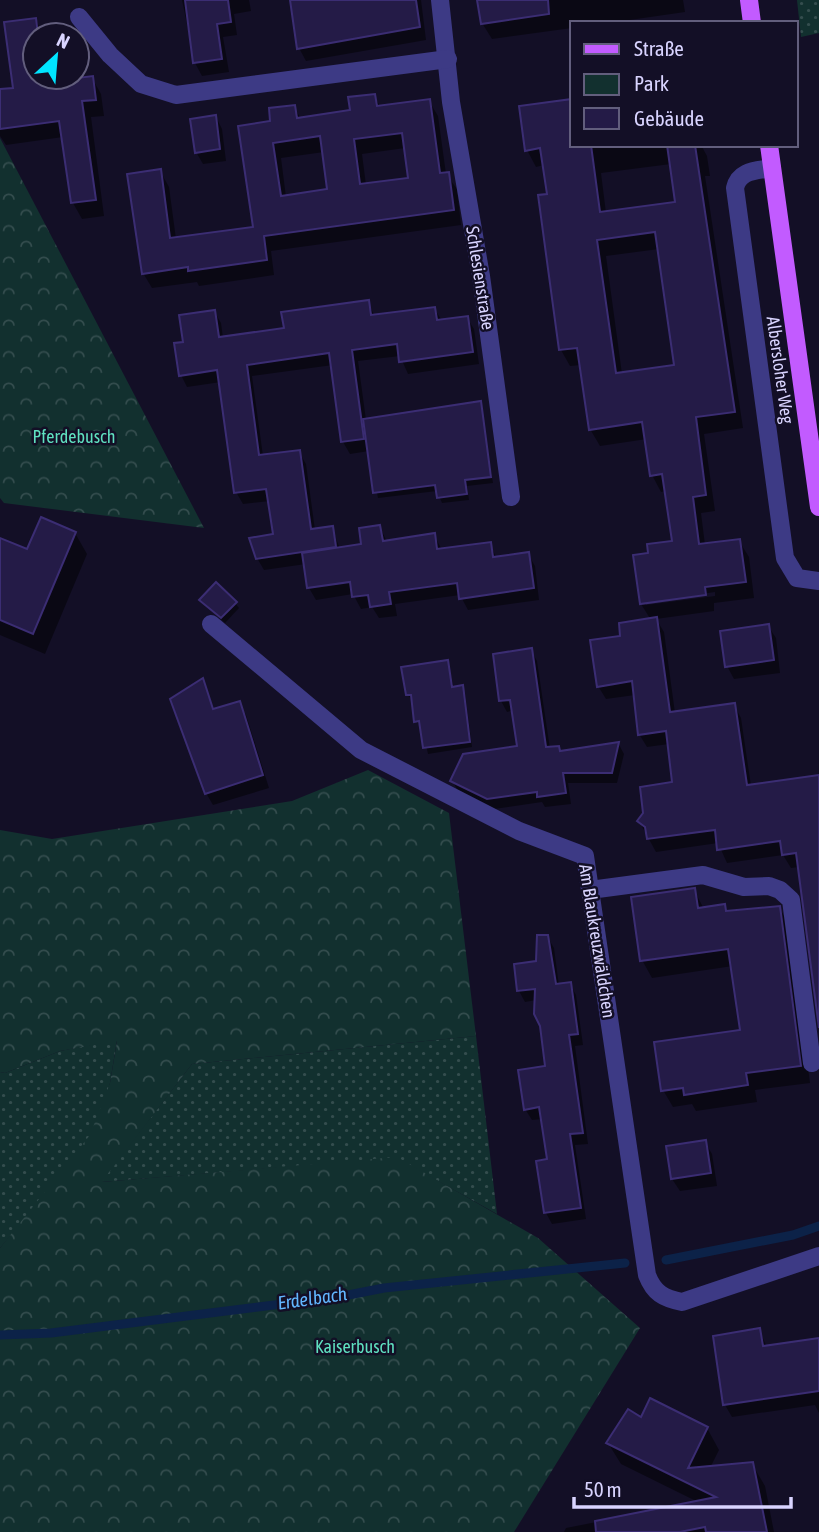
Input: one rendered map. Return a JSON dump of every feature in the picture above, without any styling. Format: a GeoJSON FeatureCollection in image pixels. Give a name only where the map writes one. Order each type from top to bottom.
{"type":"FeatureCollection","features":[{"type":"Feature","properties":{"kind":"main road"},"geometry":{"type":"LineString","coordinates":[[749,0],[752,21]]}},
{"type":"Feature","properties":{"kind":"main road","name":"Albersloher Weg"},"geometry":{"type":"LineString","coordinates":[[769,147],[819,507]]}},
{"type":"Feature","properties":{"kind":"street","name":"Schlesienstraße"},"geometry":{"type":"LineString","coordinates":[[440,0],[452,102],[481,276],[511,497]]}},
{"type":"Feature","properties":{"kind":"street"},"geometry":{"type":"LineString","coordinates":[[79,17],[110,55],[141,84],[176,95],[448,59]]}},
{"type":"Feature","properties":{"kind":"street","name":"Albersloher Weg"},"geometry":{"type":"LineString","coordinates":[[772,168],[746,172],[738,179],[735,188],[785,558],[797,578],[819,581]]}},
{"type":"Feature","properties":{"kind":"street","name":"Am Blaukreuzwäldchen"},"geometry":{"type":"LineString","coordinates":[[211,624],[361,750],[519,831],[585,856],[647,1275],[653,1289],[666,1299],[682,1302],[819,1256]]}},
{"type":"Feature","properties":{"kind":"street"},"geometry":{"type":"LineString","coordinates":[[590,890],[703,875],[744,887],[769,886],[780,890],[792,900],[812,1063]]}},
{"type":"Feature","properties":{"kind":"green space"},"geometry":{"type":"Polygon","coordinates":[[[797,0],[819,0],[819,33],[801,37],[797,0]]]}},
{"type":"Feature","properties":{"kind":"green space","name":"Pferdebusch"},"geometry":{"type":"Polygon","coordinates":[[[0,138],[204,528],[4,503],[0,498],[0,138]]]}},
{"type":"Feature","properties":{"kind":"green space","name":"Kaiserbusch"},"geometry":{"type":"Polygon","coordinates":[[[368,770],[449,813],[476,1036],[192,1064],[102,1182],[397,1157],[538,1238],[640,1328],[514,1532],[0,1532],[0,1248],[90,1135],[110,1083],[117,1041],[60,1051],[5,1073],[0,1072],[0,830],[52,839],[292,801],[368,770]]]}},
{"type":"Feature","properties":{"kind":"green space"},"geometry":{"type":"Polygon","coordinates":[[[476,1036],[497,1214],[397,1158],[101,1182],[192,1064],[476,1036]]]}},
{"type":"Feature","properties":{"kind":"green space"},"geometry":{"type":"Polygon","coordinates":[[[117,1040],[110,1083],[93,1138],[0,1248],[0,1072],[5,1073],[60,1051],[117,1040]]]}},
{"type":"Feature","properties":{"kind":"building"},"geometry":{"type":"Polygon","coordinates":[[[185,0],[228,0],[231,22],[217,24],[222,59],[193,63],[185,0]]]}},
{"type":"Feature","properties":{"kind":"building"},"geometry":{"type":"Polygon","coordinates":[[[290,0],[416,0],[420,27],[297,49],[290,0]]]}},
{"type":"Feature","properties":{"kind":"building"},"geometry":{"type":"Polygon","coordinates":[[[477,0],[548,0],[549,14],[481,24],[477,0]]]}},
{"type":"Feature","properties":{"kind":"building"},"geometry":{"type":"Polygon","coordinates":[[[36,18],[36,21],[21,21],[21,91],[91,91],[93,76],[96,100],[82,101],[96,200],[71,203],[59,121],[0,129],[0,89],[13,88],[4,22],[36,18]]]}},
{"type":"Feature","properties":{"kind":"building"},"geometry":{"type":"Polygon","coordinates":[[[375,94],[377,106],[430,99],[440,173],[449,172],[454,210],[264,236],[267,260],[188,271],[188,267],[142,274],[127,174],[161,169],[170,238],[253,227],[238,126],[270,121],[269,108],[295,105],[297,118],[350,110],[348,97],[375,94]],[[402,133],[354,139],[360,184],[408,178],[402,133]],[[320,136],[273,143],[281,196],[327,189],[320,136]]]}},
{"type":"Feature","properties":{"kind":"building"},"geometry":{"type":"Polygon","coordinates":[[[570,99],[570,147],[591,147],[600,212],[675,202],[667,147],[695,147],[735,412],[696,417],[706,495],[693,497],[699,544],[740,539],[746,582],[705,587],[706,595],[640,604],[633,555],[648,553],[647,544],[672,541],[662,474],[650,476],[642,422],[589,430],[577,348],[559,350],[538,195],[547,194],[540,148],[525,151],[519,106],[570,99]],[[655,232],[597,240],[616,373],[674,365],[655,232]]]}},
{"type":"Feature","properties":{"kind":"building"},"geometry":{"type":"Polygon","coordinates":[[[216,115],[220,149],[195,153],[190,119],[216,115]]]}},
{"type":"Feature","properties":{"kind":"building"},"geometry":{"type":"Polygon","coordinates":[[[369,300],[371,315],[435,307],[437,320],[468,316],[473,352],[399,362],[397,344],[352,350],[364,439],[341,442],[329,353],[247,365],[259,455],[300,450],[311,529],[333,526],[336,547],[256,559],[249,538],[273,534],[266,489],[234,493],[217,370],[179,376],[174,343],[183,342],[179,315],[215,310],[219,337],[284,328],[281,312],[369,300]]]}},
{"type":"Feature","properties":{"kind":"building"},"geometry":{"type":"Polygon","coordinates":[[[481,401],[491,477],[465,480],[467,494],[437,498],[435,485],[373,493],[363,419],[481,401]]]}},
{"type":"Feature","properties":{"kind":"building"},"geometry":{"type":"Polygon","coordinates":[[[41,517],[76,532],[33,634],[0,620],[0,538],[27,549],[41,517]]]}},
{"type":"Feature","properties":{"kind":"building"},"geometry":{"type":"Polygon","coordinates":[[[380,525],[383,541],[435,533],[437,549],[491,542],[493,557],[529,552],[534,588],[459,599],[457,583],[389,592],[391,604],[370,607],[368,595],[352,597],[350,582],[307,588],[302,553],[361,544],[359,528],[380,525]]]}},
{"type":"Feature","properties":{"kind":"building"},"geometry":{"type":"Polygon","coordinates":[[[216,582],[237,602],[221,618],[199,600],[216,582]]]}},
{"type":"Feature","properties":{"kind":"building"},"geometry":{"type":"Polygon","coordinates":[[[657,617],[670,712],[735,703],[747,785],[819,775],[819,1028],[796,853],[782,855],[780,841],[717,850],[715,830],[647,839],[645,827],[637,821],[643,813],[640,787],[672,782],[666,731],[638,735],[632,681],[597,687],[590,640],[620,636],[619,623],[657,617]]]}},
{"type":"Feature","properties":{"kind":"building"},"geometry":{"type":"Polygon","coordinates":[[[769,624],[774,660],[725,667],[720,631],[769,624]]]}},
{"type":"Feature","properties":{"kind":"building"},"geometry":{"type":"Polygon","coordinates":[[[532,648],[546,747],[559,746],[560,751],[619,742],[612,773],[563,773],[566,793],[537,797],[537,792],[487,799],[450,781],[463,754],[517,746],[510,700],[499,701],[493,654],[532,648]]]}},
{"type":"Feature","properties":{"kind":"building"},"geometry":{"type":"Polygon","coordinates":[[[448,660],[452,687],[463,685],[470,742],[423,748],[419,721],[414,722],[411,695],[406,695],[401,667],[448,660]]]}},
{"type":"Feature","properties":{"kind":"building"},"geometry":{"type":"Polygon","coordinates":[[[203,678],[213,709],[240,701],[263,775],[205,794],[170,699],[203,678]]]}},
{"type":"Feature","properties":{"kind":"building"},"geometry":{"type":"Polygon","coordinates":[[[695,888],[698,908],[725,904],[726,911],[780,906],[801,1066],[746,1073],[748,1085],[684,1095],[683,1088],[661,1091],[654,1042],[740,1030],[728,949],[640,961],[631,897],[695,888]]]}},
{"type":"Feature","properties":{"kind":"building"},"geometry":{"type":"Polygon","coordinates":[[[537,935],[548,935],[556,984],[571,982],[578,1034],[569,1035],[583,1133],[570,1134],[581,1208],[544,1213],[536,1161],[547,1159],[539,1107],[524,1110],[518,1070],[545,1066],[540,1026],[534,1014],[535,989],[517,991],[514,964],[536,961],[537,935]]]}},
{"type":"Feature","properties":{"kind":"building"},"geometry":{"type":"Polygon","coordinates":[[[706,1140],[711,1173],[671,1179],[666,1146],[706,1140]]]}},
{"type":"Feature","properties":{"kind":"building"},"geometry":{"type":"Polygon","coordinates":[[[760,1328],[763,1346],[819,1338],[819,1391],[723,1405],[713,1336],[760,1328]]]}},
{"type":"Feature","properties":{"kind":"building"},"geometry":{"type":"Polygon","coordinates":[[[650,1398],[708,1427],[688,1468],[753,1462],[767,1532],[706,1532],[705,1527],[680,1532],[596,1532],[595,1521],[716,1497],[606,1443],[628,1409],[641,1417],[650,1398]]]}},
{"type":"Feature","properties":{"kind":"waterway","name":"Erdelbach"},"geometry":{"type":"LineString","coordinates":[[666,1260],[793,1235],[819,1226]]}},
{"type":"Feature","properties":{"kind":"waterway","name":"Erdelbach"},"geometry":{"type":"LineString","coordinates":[[0,1335],[51,1333],[338,1297],[384,1288],[625,1263]]}}]}
